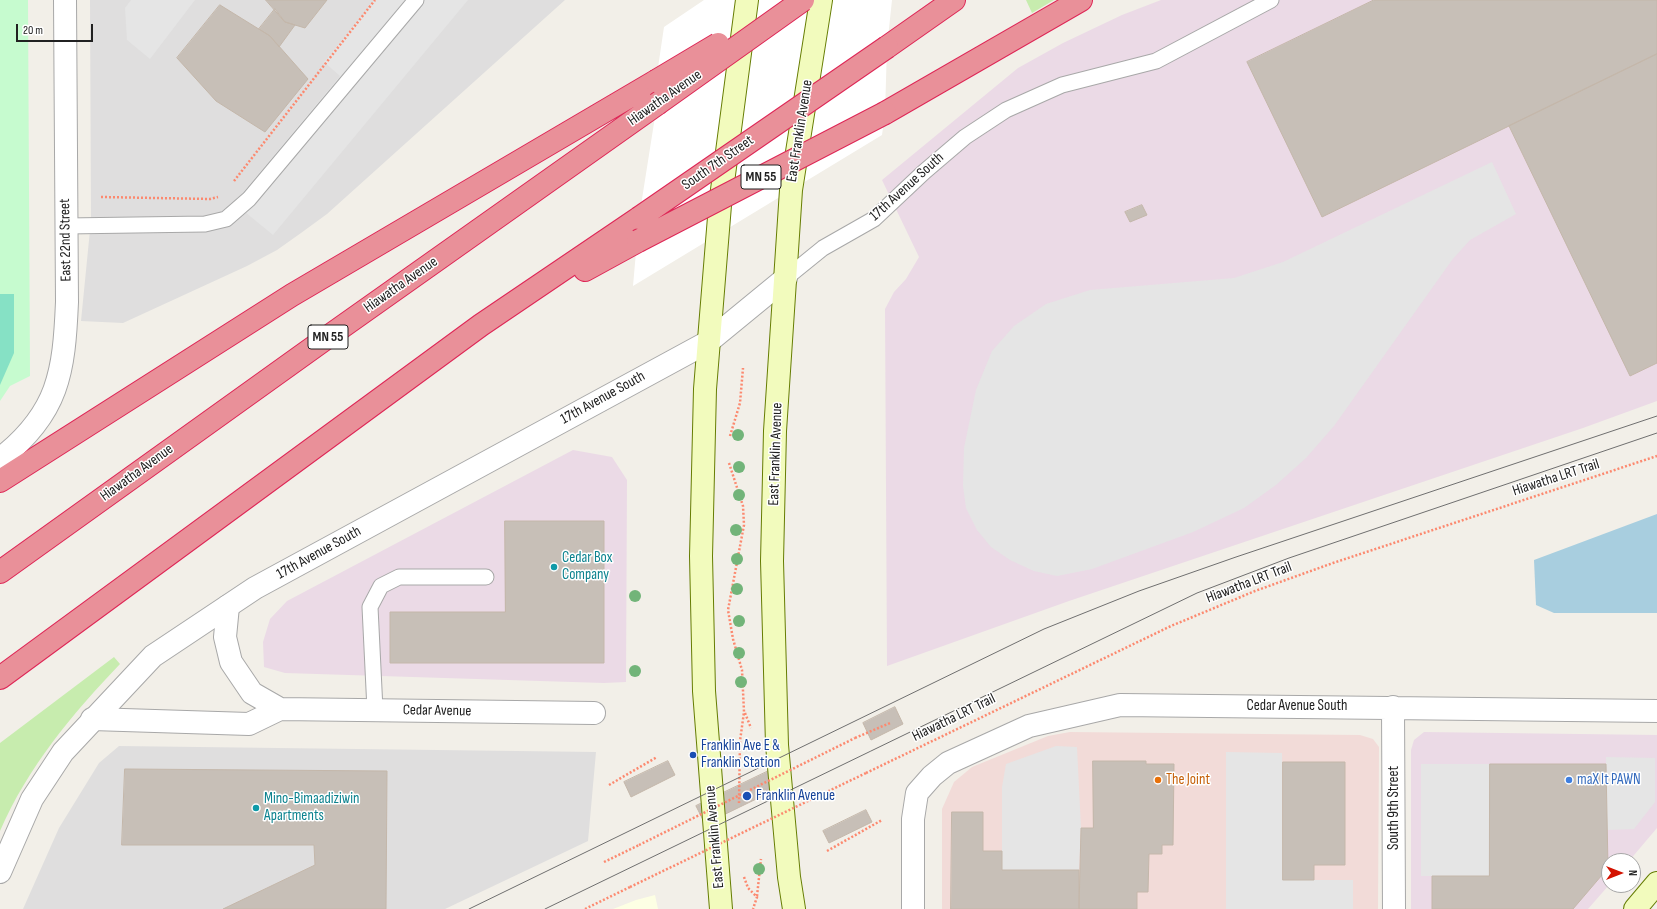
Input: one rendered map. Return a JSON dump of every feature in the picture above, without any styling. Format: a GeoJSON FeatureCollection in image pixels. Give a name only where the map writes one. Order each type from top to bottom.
{"type":"FeatureCollection","features":[{"type":"Feature","properties":{"kind":"highway"},"geometry":{"type":"LineString","coordinates":[[0,482],[292,295],[794,0]]}},
{"type":"Feature","properties":{"kind":"highway","name":"Hiawatha Avenue"},"geometry":{"type":"LineString","coordinates":[[0,572],[332,334],[803,0]]}},
{"type":"Feature","properties":{"kind":"highway","name":"South 7th Street"},"geometry":{"type":"LineString","coordinates":[[481,325],[639,218],[954,0]]}},
{"type":"Feature","properties":{"kind":"highway","name":"MN 55"},"geometry":{"type":"LineString","coordinates":[[0,678],[481,325],[638,241],[885,113],[1080,0]]}},
{"type":"Feature","properties":{"kind":"main road","name":"East Franklin Avenue"},"geometry":{"type":"LineString","coordinates":[[721,909],[704,691],[701,556],[702,469],[708,342],[720,204],[747,0]]}},
{"type":"Feature","properties":{"kind":"main road","name":"East Franklin Avenue"},"geometry":{"type":"LineString","coordinates":[[794,909],[778,745],[772,561],[775,431],[791,190],[821,0]]}},
{"type":"Feature","properties":{"kind":"main road"},"geometry":{"type":"LineString","coordinates":[[1635,909],[1657,883]]}},
{"type":"Feature","properties":{"kind":"street","name":"East 22nd Street"},"geometry":{"type":"LineString","coordinates":[[0,459],[19,444],[37,423],[56,390],[65,351],[67,302],[65,0]]}},
{"type":"Feature","properties":{"kind":"street","name":"17th Avenue South"},"geometry":{"type":"LineString","coordinates":[[0,872],[32,799],[63,752],[92,719],[153,656],[255,588],[708,342],[786,278]]}},
{"type":"Feature","properties":{"kind":"street","name":"Cedar Avenue"},"geometry":{"type":"LineString","coordinates":[[228,606],[225,637],[230,662],[252,693],[280,709]]}},
{"type":"Feature","properties":{"kind":"street","name":"Cedar Avenue South"},"geometry":{"type":"LineString","coordinates":[[912,909],[913,819],[917,793],[932,776],[948,763],[1029,726],[1120,704],[1657,711]]}},
{"type":"Feature","properties":{"kind":"street","name":"South 9th Street"},"geometry":{"type":"LineString","coordinates":[[1393,707],[1394,909]]}},
{"type":"Feature","properties":{"kind":"street","name":"Cedar Avenue"},"geometry":{"type":"LineString","coordinates":[[92,719],[248,724],[280,709],[594,713]]}},
{"type":"Feature","properties":{"kind":"lane"},"geometry":{"type":"LineString","coordinates":[[66,226],[205,224],[226,219],[248,199],[416,0]]}},
{"type":"Feature","properties":{"kind":"lane","name":"17th Avenue South"},"geometry":{"type":"LineString","coordinates":[[786,278],[823,248],[874,219],[924,172],[965,137],[1006,110],[1062,85],[1156,61],[1271,0]]}},
{"type":"Feature","properties":{"kind":"lane"},"geometry":{"type":"LineString","coordinates":[[375,710],[370,607],[381,586],[398,577],[486,577]]}},
{"type":"Feature","properties":{"kind":"path"},"geometry":{"type":"LineString","coordinates":[[233,183],[375,0]]}},
{"type":"Feature","properties":{"kind":"path"},"geometry":{"type":"LineString","coordinates":[[101,197],[210,199],[224,194]]}},
{"type":"Feature","properties":{"kind":"path"},"geometry":{"type":"LineString","coordinates":[[730,442],[730,435],[740,403],[743,368]]}},
{"type":"Feature","properties":{"kind":"path"},"geometry":{"type":"LineString","coordinates":[[729,456],[729,463],[743,506],[744,525],[728,610],[743,677],[744,712],[740,741],[739,805]]}},
{"type":"Feature","properties":{"kind":"path","name":"Hiawatha LRT Trail"},"geometry":{"type":"LineString","coordinates":[[585,909],[1171,626],[1255,591],[1333,563],[1657,456]]}},
{"type":"Feature","properties":{"kind":"path"},"geometry":{"type":"LineString","coordinates":[[604,862],[856,738],[890,723]]}},
{"type":"Feature","properties":{"kind":"path"},"geometry":{"type":"LineString","coordinates":[[609,785],[657,758]]}},
{"type":"Feature","properties":{"kind":"path"},"geometry":{"type":"LineString","coordinates":[[827,851],[882,820]]}},
{"type":"Feature","properties":{"kind":"path"},"geometry":{"type":"LineString","coordinates":[[739,829],[739,837]]}},
{"type":"Feature","properties":{"kind":"path"},"geometry":{"type":"LineString","coordinates":[[743,874],[748,888],[757,896],[753,909]]}},
{"type":"Feature","properties":{"kind":"shaded area"},"geometry":{"type":"Polygon","coordinates":[[[90,0],[565,0],[327,214],[301,233],[277,250],[247,266],[123,323],[81,321],[91,220],[90,0]]]}},
{"type":"Feature","properties":{"kind":"shaded area"},"geometry":{"type":"Polygon","coordinates":[[[131,0],[195,0],[150,59],[127,40],[125,8],[131,0]]]}},
{"type":"Feature","properties":{"kind":"shaded area"},"geometry":{"type":"Polygon","coordinates":[[[375,0],[468,0],[273,235],[234,203],[340,76],[324,62],[375,0]]]}},
{"type":"Feature","properties":{"kind":"shaded area"},"geometry":{"type":"Polygon","coordinates":[[[1161,0],[1657,0],[1657,401],[1583,428],[1069,601],[887,666],[885,309],[894,292],[906,279],[919,257],[882,180],[1018,68],[1063,43],[1122,15],[1161,0]]]}},
{"type":"Feature","properties":{"kind":"shaded area"},"geometry":{"type":"Polygon","coordinates":[[[1492,162],[1516,214],[1470,240],[1452,260],[1334,426],[1306,458],[1276,485],[1244,508],[1193,532],[1092,569],[1057,576],[1034,571],[1010,560],[991,547],[977,530],[966,508],[963,486],[964,448],[976,390],[992,351],[1014,326],[1046,304],[1090,290],[1234,278],[1283,262],[1492,162]]]}},
{"type":"Feature","properties":{"kind":"shaded area"},"geometry":{"type":"Polygon","coordinates":[[[573,450],[612,457],[627,480],[626,682],[604,683],[285,673],[264,667],[263,642],[270,619],[287,601],[573,450]]]}},
{"type":"Feature","properties":{"kind":"shaded area"},"geometry":{"type":"Polygon","coordinates":[[[1070,732],[1360,735],[1373,739],[1379,747],[1378,909],[942,909],[942,809],[954,782],[972,767],[1048,736],[1070,732]]]}},
{"type":"Feature","properties":{"kind":"shaded area"},"geometry":{"type":"Polygon","coordinates":[[[1424,732],[1657,735],[1657,828],[1636,853],[1601,853],[1602,893],[1588,909],[1411,909],[1411,750],[1414,740],[1424,732]]]}},
{"type":"Feature","properties":{"kind":"shaded area"},"geometry":{"type":"Polygon","coordinates":[[[119,746],[596,752],[588,841],[445,909],[23,909],[59,828],[99,763],[119,746]]]}},
{"type":"Feature","properties":{"kind":"shaded area"},"geometry":{"type":"Polygon","coordinates":[[[1056,746],[1077,747],[1081,828],[1079,870],[1002,870],[1002,787],[1006,764],[1056,746]]]}},
{"type":"Feature","properties":{"kind":"shaded area"},"geometry":{"type":"Polygon","coordinates":[[[1226,752],[1282,753],[1283,880],[1353,880],[1353,909],[1226,909],[1226,752]]]}},
{"type":"Feature","properties":{"kind":"shaded area"},"geometry":{"type":"Polygon","coordinates":[[[1606,757],[1655,758],[1655,802],[1634,829],[1607,830],[1606,757]]]}},
{"type":"Feature","properties":{"kind":"shaded area"},"geometry":{"type":"Polygon","coordinates":[[[1421,764],[1490,764],[1489,876],[1421,876],[1421,764]]]}},
{"type":"Feature","properties":{"kind":"shaded area"},"geometry":{"type":"Polygon","coordinates":[[[655,895],[658,909],[613,909],[636,900],[655,895]]]}},
{"type":"Feature","properties":{"kind":"green space"},"geometry":{"type":"Polygon","coordinates":[[[0,0],[28,0],[30,376],[10,386],[0,401],[0,0]]]}},
{"type":"Feature","properties":{"kind":"green space"},"geometry":{"type":"Polygon","coordinates":[[[1026,0],[1054,0],[1032,13],[1026,0]]]}},
{"type":"Feature","properties":{"kind":"green space"},"geometry":{"type":"Polygon","coordinates":[[[0,294],[14,294],[14,353],[0,385],[0,294]]]}},
{"type":"Feature","properties":{"kind":"green space"},"geometry":{"type":"Polygon","coordinates":[[[114,657],[120,664],[85,702],[52,742],[24,785],[0,831],[0,743],[114,657]]]}},
{"type":"Feature","properties":{"kind":"water"},"geometry":{"type":"Polygon","coordinates":[[[1657,514],[1657,613],[1554,613],[1536,605],[1534,560],[1657,514]]]}},
{"type":"Feature","properties":{"kind":"pier"},"geometry":{"type":"Polygon","coordinates":[[[704,0],[892,0],[887,47],[885,113],[882,135],[633,286],[639,218],[657,104],[656,81],[664,27],[704,0]]]}},
{"type":"Feature","properties":{"kind":"building"},"geometry":{"type":"Polygon","coordinates":[[[266,0],[327,0],[305,28],[285,22],[266,0]]]}},
{"type":"Feature","properties":{"kind":"building"},"geometry":{"type":"Polygon","coordinates":[[[1374,0],[1657,0],[1657,54],[1322,217],[1247,62],[1374,0]]]}},
{"type":"Feature","properties":{"kind":"building"},"geometry":{"type":"Polygon","coordinates":[[[220,5],[270,36],[308,79],[265,132],[216,101],[177,58],[220,5]]]}},
{"type":"Feature","properties":{"kind":"building"},"geometry":{"type":"Polygon","coordinates":[[[275,9],[285,22],[295,25],[279,47],[270,36],[259,29],[275,9]]]}},
{"type":"Feature","properties":{"kind":"building"},"geometry":{"type":"Polygon","coordinates":[[[1657,54],[1657,363],[1630,376],[1509,126],[1657,54]]]}},
{"type":"Feature","properties":{"kind":"building"},"geometry":{"type":"Polygon","coordinates":[[[1142,205],[1147,215],[1130,222],[1125,212],[1142,205]]]}},
{"type":"Feature","properties":{"kind":"building","name":"Cedar Box Company"},"geometry":{"type":"Polygon","coordinates":[[[505,521],[604,521],[604,663],[390,663],[390,612],[505,612],[505,521]]]}},
{"type":"Feature","properties":{"kind":"building"},"geometry":{"type":"Polygon","coordinates":[[[895,707],[903,724],[871,740],[863,723],[895,707]]]}},
{"type":"Feature","properties":{"kind":"building"},"geometry":{"type":"Polygon","coordinates":[[[668,761],[675,775],[631,797],[624,782],[668,761]]]}},
{"type":"Feature","properties":{"kind":"building"},"geometry":{"type":"Polygon","coordinates":[[[1093,761],[1146,761],[1146,764],[1174,764],[1173,845],[1162,845],[1162,854],[1149,854],[1148,892],[1137,892],[1137,909],[1079,909],[1081,828],[1093,828],[1093,761]]]}},
{"type":"Feature","properties":{"kind":"building"},"geometry":{"type":"Polygon","coordinates":[[[1283,762],[1345,762],[1345,865],[1314,865],[1314,880],[1283,880],[1283,762]]]}},
{"type":"Feature","properties":{"kind":"building"},"geometry":{"type":"Polygon","coordinates":[[[1490,764],[1606,764],[1608,853],[1601,853],[1601,876],[1573,909],[1432,909],[1432,876],[1489,876],[1490,764]]]}},
{"type":"Feature","properties":{"kind":"building"},"geometry":{"type":"Polygon","coordinates":[[[781,765],[789,783],[705,824],[696,806],[781,765]]]}},
{"type":"Feature","properties":{"kind":"building","name":"Mino-Bimaadiziwin Apartments"},"geometry":{"type":"Polygon","coordinates":[[[125,769],[387,771],[386,909],[223,909],[315,865],[314,845],[122,845],[125,769]]]}},
{"type":"Feature","properties":{"kind":"building"},"geometry":{"type":"Polygon","coordinates":[[[866,810],[872,822],[829,843],[823,831],[866,810]]]}},
{"type":"Feature","properties":{"kind":"building"},"geometry":{"type":"Polygon","coordinates":[[[952,812],[983,812],[983,851],[1002,851],[1002,870],[1079,870],[1079,909],[951,909],[952,812]]]}},
{"type":"Feature","properties":{"kind":"tram line"},"geometry":{"type":"LineString","coordinates":[[469,909],[1044,629],[1139,591],[1236,557],[1657,416]]}},
{"type":"Feature","properties":{"kind":"tram line"},"geometry":{"type":"LineString","coordinates":[[545,909],[1197,593],[1289,558],[1657,433]]}},
{"type":"Feature","properties":{"kind":"place","name":"Cedar Box Company"},"geometry":{"type":"Point","coordinates":[554,567]}},
{"type":"Feature","properties":{"kind":"place","name":"Franklin Ave E & Franklin Station"},"geometry":{"type":"Point","coordinates":[693,755]}},
{"type":"Feature","properties":{"kind":"place","name":"The Joint"},"geometry":{"type":"Point","coordinates":[1158,780]}},
{"type":"Feature","properties":{"kind":"place","name":"maX It PAWN"},"geometry":{"type":"Point","coordinates":[1569,780]}},
{"type":"Feature","properties":{"kind":"place","name":"Franklin Avenue"},"geometry":{"type":"Point","coordinates":[747,796]}},
{"type":"Feature","properties":{"kind":"place","name":"Mino-Bimaadiziwin Apartments"},"geometry":{"type":"Point","coordinates":[256,808]}}]}
